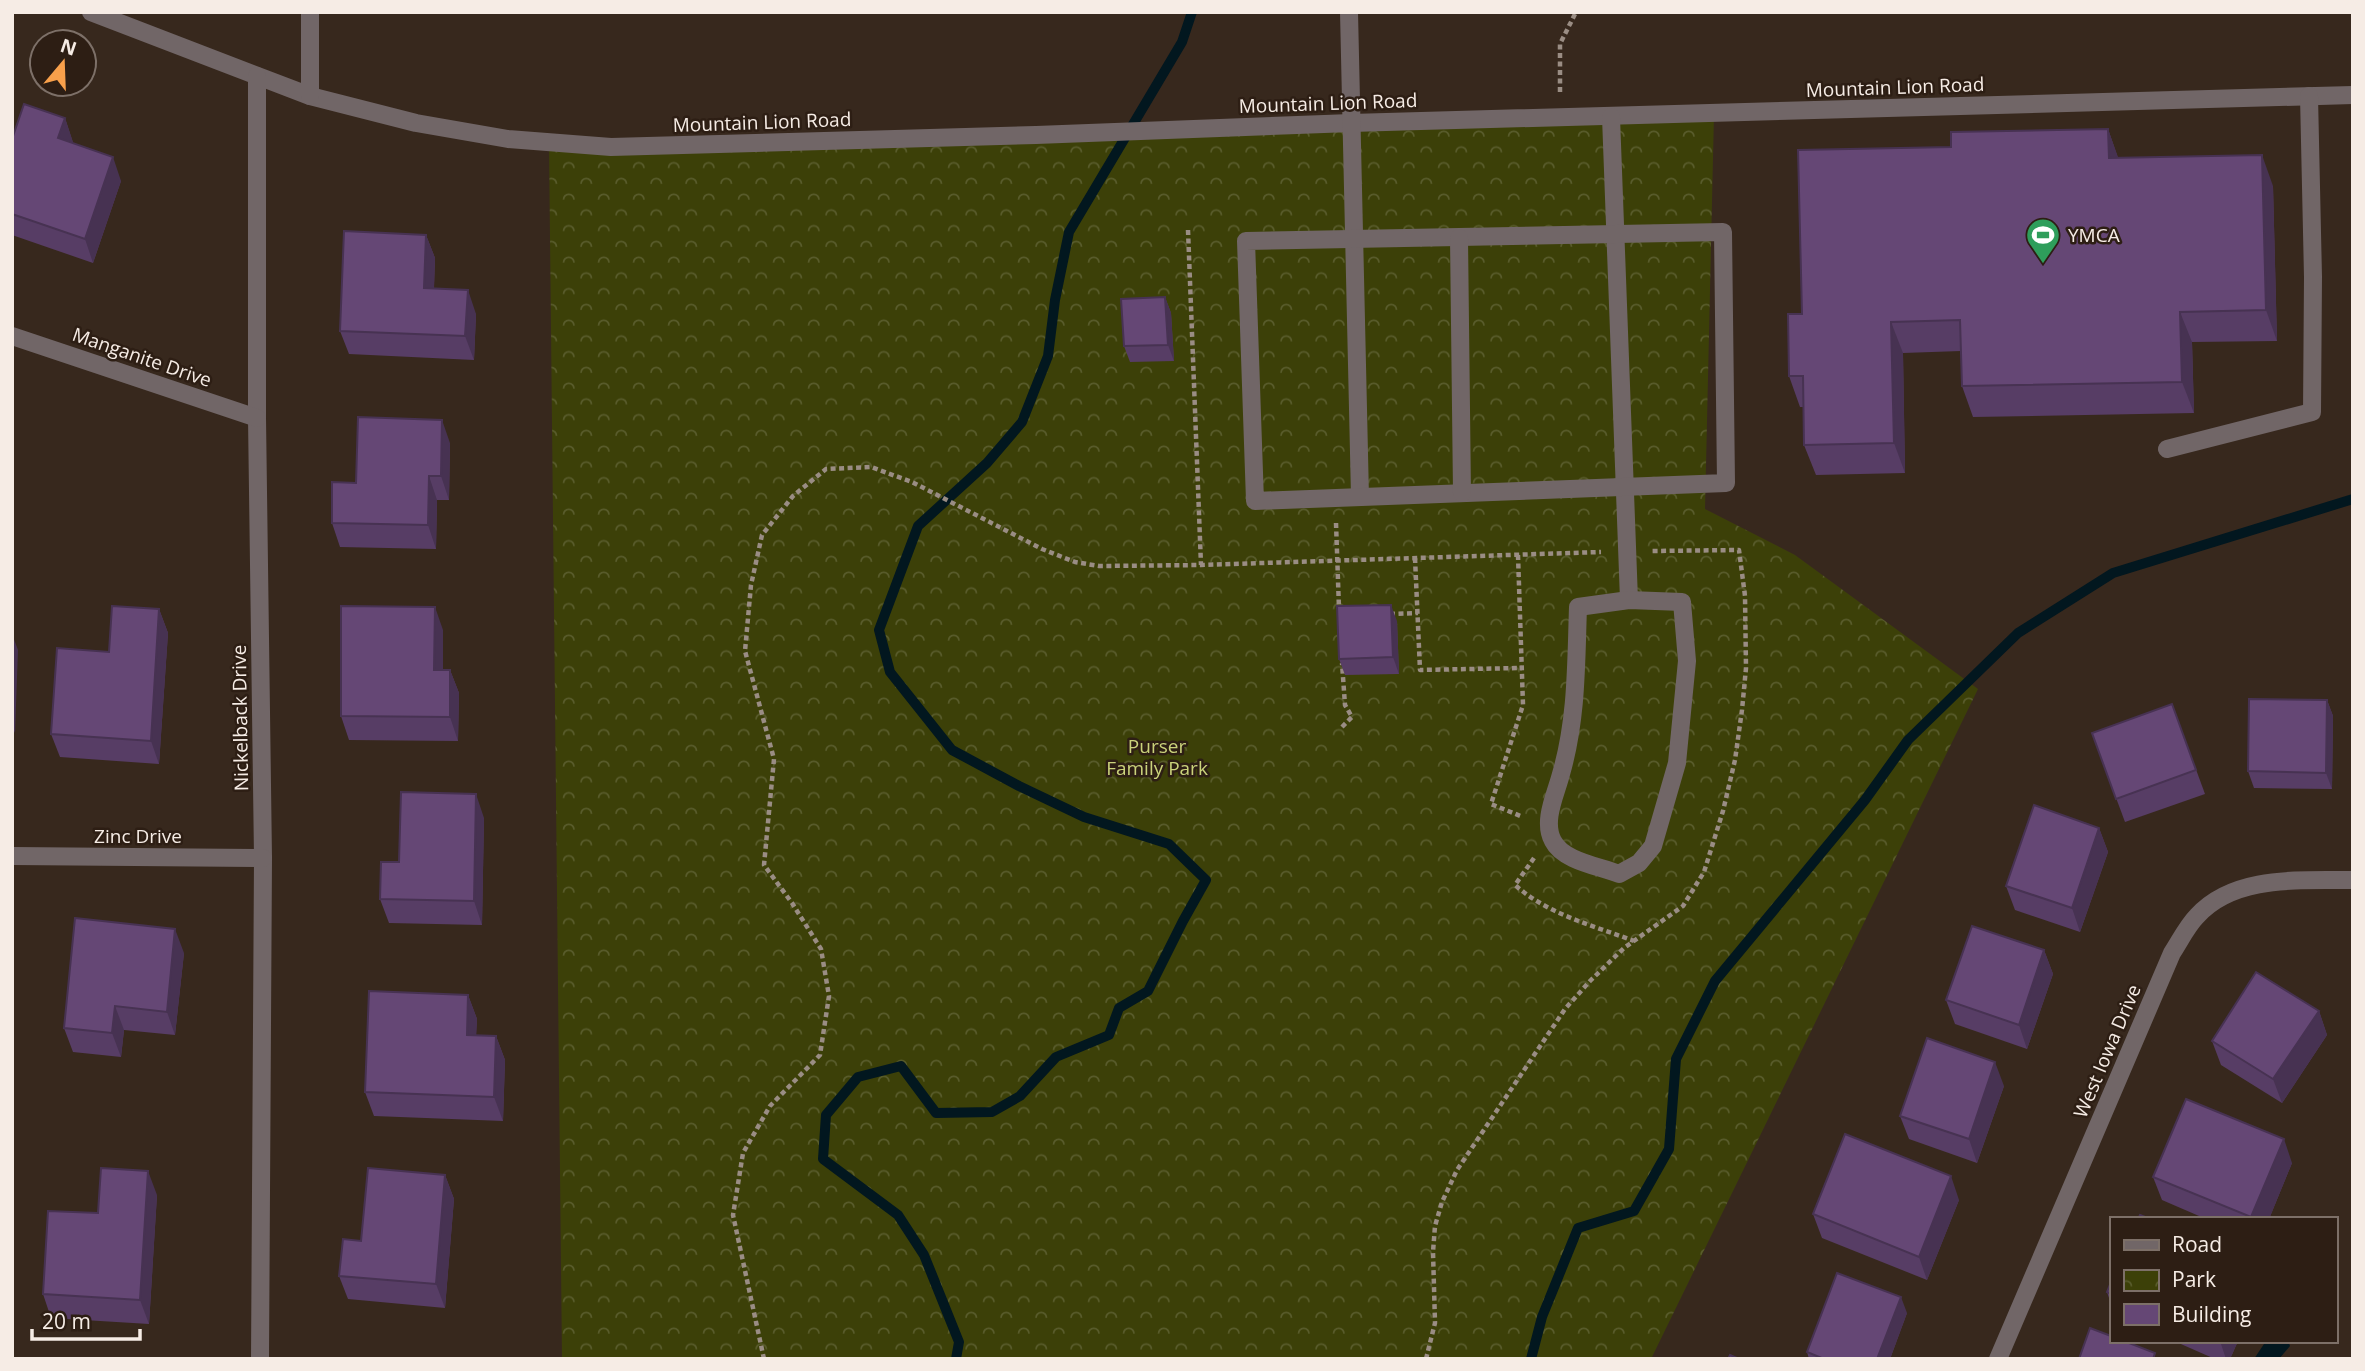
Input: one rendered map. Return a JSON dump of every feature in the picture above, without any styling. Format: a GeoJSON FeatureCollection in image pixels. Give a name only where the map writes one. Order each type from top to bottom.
{"type":"FeatureCollection","features":[{"type":"Feature","properties":{"kind":"street","name":"Mountain Lion Road"},"geometry":{"type":"LineString","coordinates":[[91,12],[310,96],[416,123],[508,139],[611,147],[2353,95]]}},
{"type":"Feature","properties":{"kind":"street"},"geometry":{"type":"LineString","coordinates":[[310,12],[310,96]]}},
{"type":"Feature","properties":{"kind":"street"},"geometry":{"type":"LineString","coordinates":[[1349,12],[1360,497]]}},
{"type":"Feature","properties":{"kind":"street","name":"Nickelback Drive"},"geometry":{"type":"LineString","coordinates":[[257,76],[257,418],[263,858],[260,1359]]}},
{"type":"Feature","properties":{"kind":"street"},"geometry":{"type":"LineString","coordinates":[[2167,449],[2312,412],[2313,277],[2309,96]]}},
{"type":"Feature","properties":{"kind":"street"},"geometry":{"type":"LineString","coordinates":[[1611,117],[1629,600]]}},
{"type":"Feature","properties":{"kind":"street"},"geometry":{"type":"LineString","coordinates":[[1723,232],[1727,483],[1255,501],[1246,241],[1616,235],[1723,232]]}},
{"type":"Feature","properties":{"kind":"street"},"geometry":{"type":"LineString","coordinates":[[1459,237],[1462,493]]}},
{"type":"Feature","properties":{"kind":"street","name":"Manganite Drive"},"geometry":{"type":"LineString","coordinates":[[12,336],[257,418]]}},
{"type":"Feature","properties":{"kind":"street"},"geometry":{"type":"LineString","coordinates":[[1629,600],[1682,602],[1687,661],[1676,763],[1653,846],[1639,863],[1619,874],[1562,853],[1547,828],[1569,746],[1576,703],[1578,607],[1629,600]]}},
{"type":"Feature","properties":{"kind":"street","name":"Zinc Drive"},"geometry":{"type":"LineString","coordinates":[[12,856],[263,858]]}},
{"type":"Feature","properties":{"kind":"street","name":"West Iowa Drive"},"geometry":{"type":"LineString","coordinates":[[1998,1359],[2172,953],[2197,915],[2227,894],[2271,882],[2353,880]]}},
{"type":"Feature","properties":{"kind":"path"},"geometry":{"type":"LineString","coordinates":[[1560,117],[1560,44],[1576,12]]}},
{"type":"Feature","properties":{"kind":"path"},"geometry":{"type":"LineString","coordinates":[[1188,230],[1201,565]]}},
{"type":"Feature","properties":{"kind":"path"},"geometry":{"type":"LineString","coordinates":[[764,1359],[733,1215],[743,1153],[770,1106],[820,1055],[829,996],[821,949],[764,865],[774,759],[745,651],[751,585],[762,535],[793,496],[826,469],[871,467],[912,482],[1042,549],[1074,562],[1099,566],[1739,550],[1745,596],[1746,668],[1735,760],[1723,811],[1703,872],[1683,906],[1624,948],[1565,1009],[1457,1170],[1442,1202],[1435,1226],[1435,1323],[1426,1359]]}},
{"type":"Feature","properties":{"kind":"path"},"geometry":{"type":"LineString","coordinates":[[1335,498],[1340,616]]}},
{"type":"Feature","properties":{"kind":"path"},"geometry":{"type":"LineString","coordinates":[[1415,558],[1420,670],[1522,668]]}},
{"type":"Feature","properties":{"kind":"path"},"geometry":{"type":"LineString","coordinates":[[1379,614],[1418,613]]}},
{"type":"Feature","properties":{"kind":"path"},"geometry":{"type":"LineString","coordinates":[[1342,654],[1345,705],[1352,717],[1342,727]]}},
{"type":"Feature","properties":{"kind":"green space","name":"Purser Family Park"},"geometry":{"type":"Polygon","coordinates":[[[1714,114],[1705,509],[1795,555],[1978,689],[1651,1359],[562,1359],[549,142],[1714,114]]]}},
{"type":"Feature","properties":{"kind":"water"},"geometry":{"type":"Polygon","coordinates":[[[2265,1343],[2289,1343],[2290,1346],[2279,1359],[2254,1359],[2265,1343]]]}},
{"type":"Feature","properties":{"kind":"building"},"geometry":{"type":"Polygon","coordinates":[[[24,104],[65,118],[58,138],[113,157],[85,239],[12,214],[12,139],[24,104]]]}},
{"type":"Feature","properties":{"kind":"building","name":"YMCA"},"geometry":{"type":"Polygon","coordinates":[[[2108,129],[2109,158],[2262,155],[2266,310],[2180,312],[2182,382],[1962,386],[1960,320],[1891,322],[1894,443],[1804,445],[1803,376],[1789,376],[1788,314],[1802,314],[1798,150],[1951,147],[1951,132],[2108,129]]]}},
{"type":"Feature","properties":{"kind":"building"},"geometry":{"type":"Polygon","coordinates":[[[344,231],[426,235],[424,288],[468,290],[465,336],[340,331],[344,231]]]}},
{"type":"Feature","properties":{"kind":"building"},"geometry":{"type":"Polygon","coordinates":[[[1165,297],[1168,345],[1124,346],[1121,299],[1165,297]]]}},
{"type":"Feature","properties":{"kind":"building"},"geometry":{"type":"Polygon","coordinates":[[[358,417],[442,420],[441,476],[429,476],[428,525],[332,523],[332,482],[356,483],[358,417]]]}},
{"type":"Feature","properties":{"kind":"building"},"geometry":{"type":"Polygon","coordinates":[[[1391,605],[1393,657],[1339,659],[1337,606],[1391,605]]]}},
{"type":"Feature","properties":{"kind":"building"},"geometry":{"type":"Polygon","coordinates":[[[112,606],[159,609],[151,741],[51,734],[57,648],[109,652],[112,606]]]}},
{"type":"Feature","properties":{"kind":"building"},"geometry":{"type":"Polygon","coordinates":[[[341,606],[435,607],[434,670],[450,670],[450,717],[341,716],[341,606]]]}},
{"type":"Feature","properties":{"kind":"building"},"geometry":{"type":"Polygon","coordinates":[[[2249,699],[2327,700],[2326,773],[2248,771],[2249,699]]]}},
{"type":"Feature","properties":{"kind":"building"},"geometry":{"type":"Polygon","coordinates":[[[2172,704],[2196,770],[2116,799],[2092,733],[2172,704]]]}},
{"type":"Feature","properties":{"kind":"building"},"geometry":{"type":"Polygon","coordinates":[[[401,792],[476,794],[474,901],[380,899],[381,862],[399,862],[401,792]]]}},
{"type":"Feature","properties":{"kind":"building"},"geometry":{"type":"Polygon","coordinates":[[[2034,805],[2099,828],[2072,908],[2006,886],[2034,805]]]}},
{"type":"Feature","properties":{"kind":"building"},"geometry":{"type":"Polygon","coordinates":[[[75,918],[175,929],[167,1012],[115,1006],[112,1033],[64,1028],[75,918]]]}},
{"type":"Feature","properties":{"kind":"building"},"geometry":{"type":"Polygon","coordinates":[[[1972,926],[2044,950],[2019,1025],[1946,1000],[1972,926]]]}},
{"type":"Feature","properties":{"kind":"building"},"geometry":{"type":"Polygon","coordinates":[[[2256,972],[2319,1011],[2273,1079],[2212,1041],[2256,972]]]}},
{"type":"Feature","properties":{"kind":"building"},"geometry":{"type":"Polygon","coordinates":[[[369,991],[468,995],[467,1035],[496,1036],[494,1097],[365,1092],[369,991]]]}},
{"type":"Feature","properties":{"kind":"building"},"geometry":{"type":"Polygon","coordinates":[[[1927,1038],[1995,1062],[1969,1139],[1900,1116],[1927,1038]]]}},
{"type":"Feature","properties":{"kind":"building"},"geometry":{"type":"Polygon","coordinates":[[[2186,1099],[2284,1139],[2251,1217],[2153,1177],[2186,1099]]]}},
{"type":"Feature","properties":{"kind":"building"},"geometry":{"type":"Polygon","coordinates":[[[1845,1134],[1951,1176],[1919,1257],[1813,1214],[1845,1134]]]}},
{"type":"Feature","properties":{"kind":"building"},"geometry":{"type":"Polygon","coordinates":[[[101,1168],[148,1171],[140,1300],[43,1294],[48,1211],[98,1213],[101,1168]]]}},
{"type":"Feature","properties":{"kind":"building"},"geometry":{"type":"Polygon","coordinates":[[[368,1168],[445,1175],[436,1284],[339,1276],[343,1239],[361,1241],[368,1168]]]}},
{"type":"Feature","properties":{"kind":"building"},"geometry":{"type":"Polygon","coordinates":[[[1837,1273],[1901,1297],[1877,1359],[1824,1359],[1807,1352],[1837,1273]]]}},
{"type":"Feature","properties":{"kind":"building"},"geometry":{"type":"Polygon","coordinates":[[[2090,1328],[2110,1336],[2110,1343],[2129,1343],[2155,1353],[2153,1359],[2079,1359],[2090,1328]]]}},
{"type":"Feature","properties":{"kind":"waterway"},"geometry":{"type":"LineString","coordinates":[[956,1359],[959,1342],[924,1255],[898,1215],[823,1159],[826,1115],[858,1077],[901,1066],[936,1113],[992,1112],[1020,1096],[1056,1057],[1109,1035],[1119,1008],[1148,991],[1206,880],[1169,844],[1084,817],[952,750],[890,672],[879,630],[918,526],[987,463],[1022,422],[1048,356],[1055,300],[1069,232],[1182,42],[1192,12]]}},
{"type":"Feature","properties":{"kind":"waterway"},"geometry":{"type":"LineString","coordinates":[[1531,1359],[1542,1317],[1578,1228],[1634,1211],[1669,1149],[1676,1059],[1715,981],[1865,800],[1908,740],[2018,633],[2113,573],[2353,499]]}},
{"type":"Feature","properties":{"kind":"place","name":"YMCA"},"geometry":{"type":"Point","coordinates":[2043,265]}}]}
